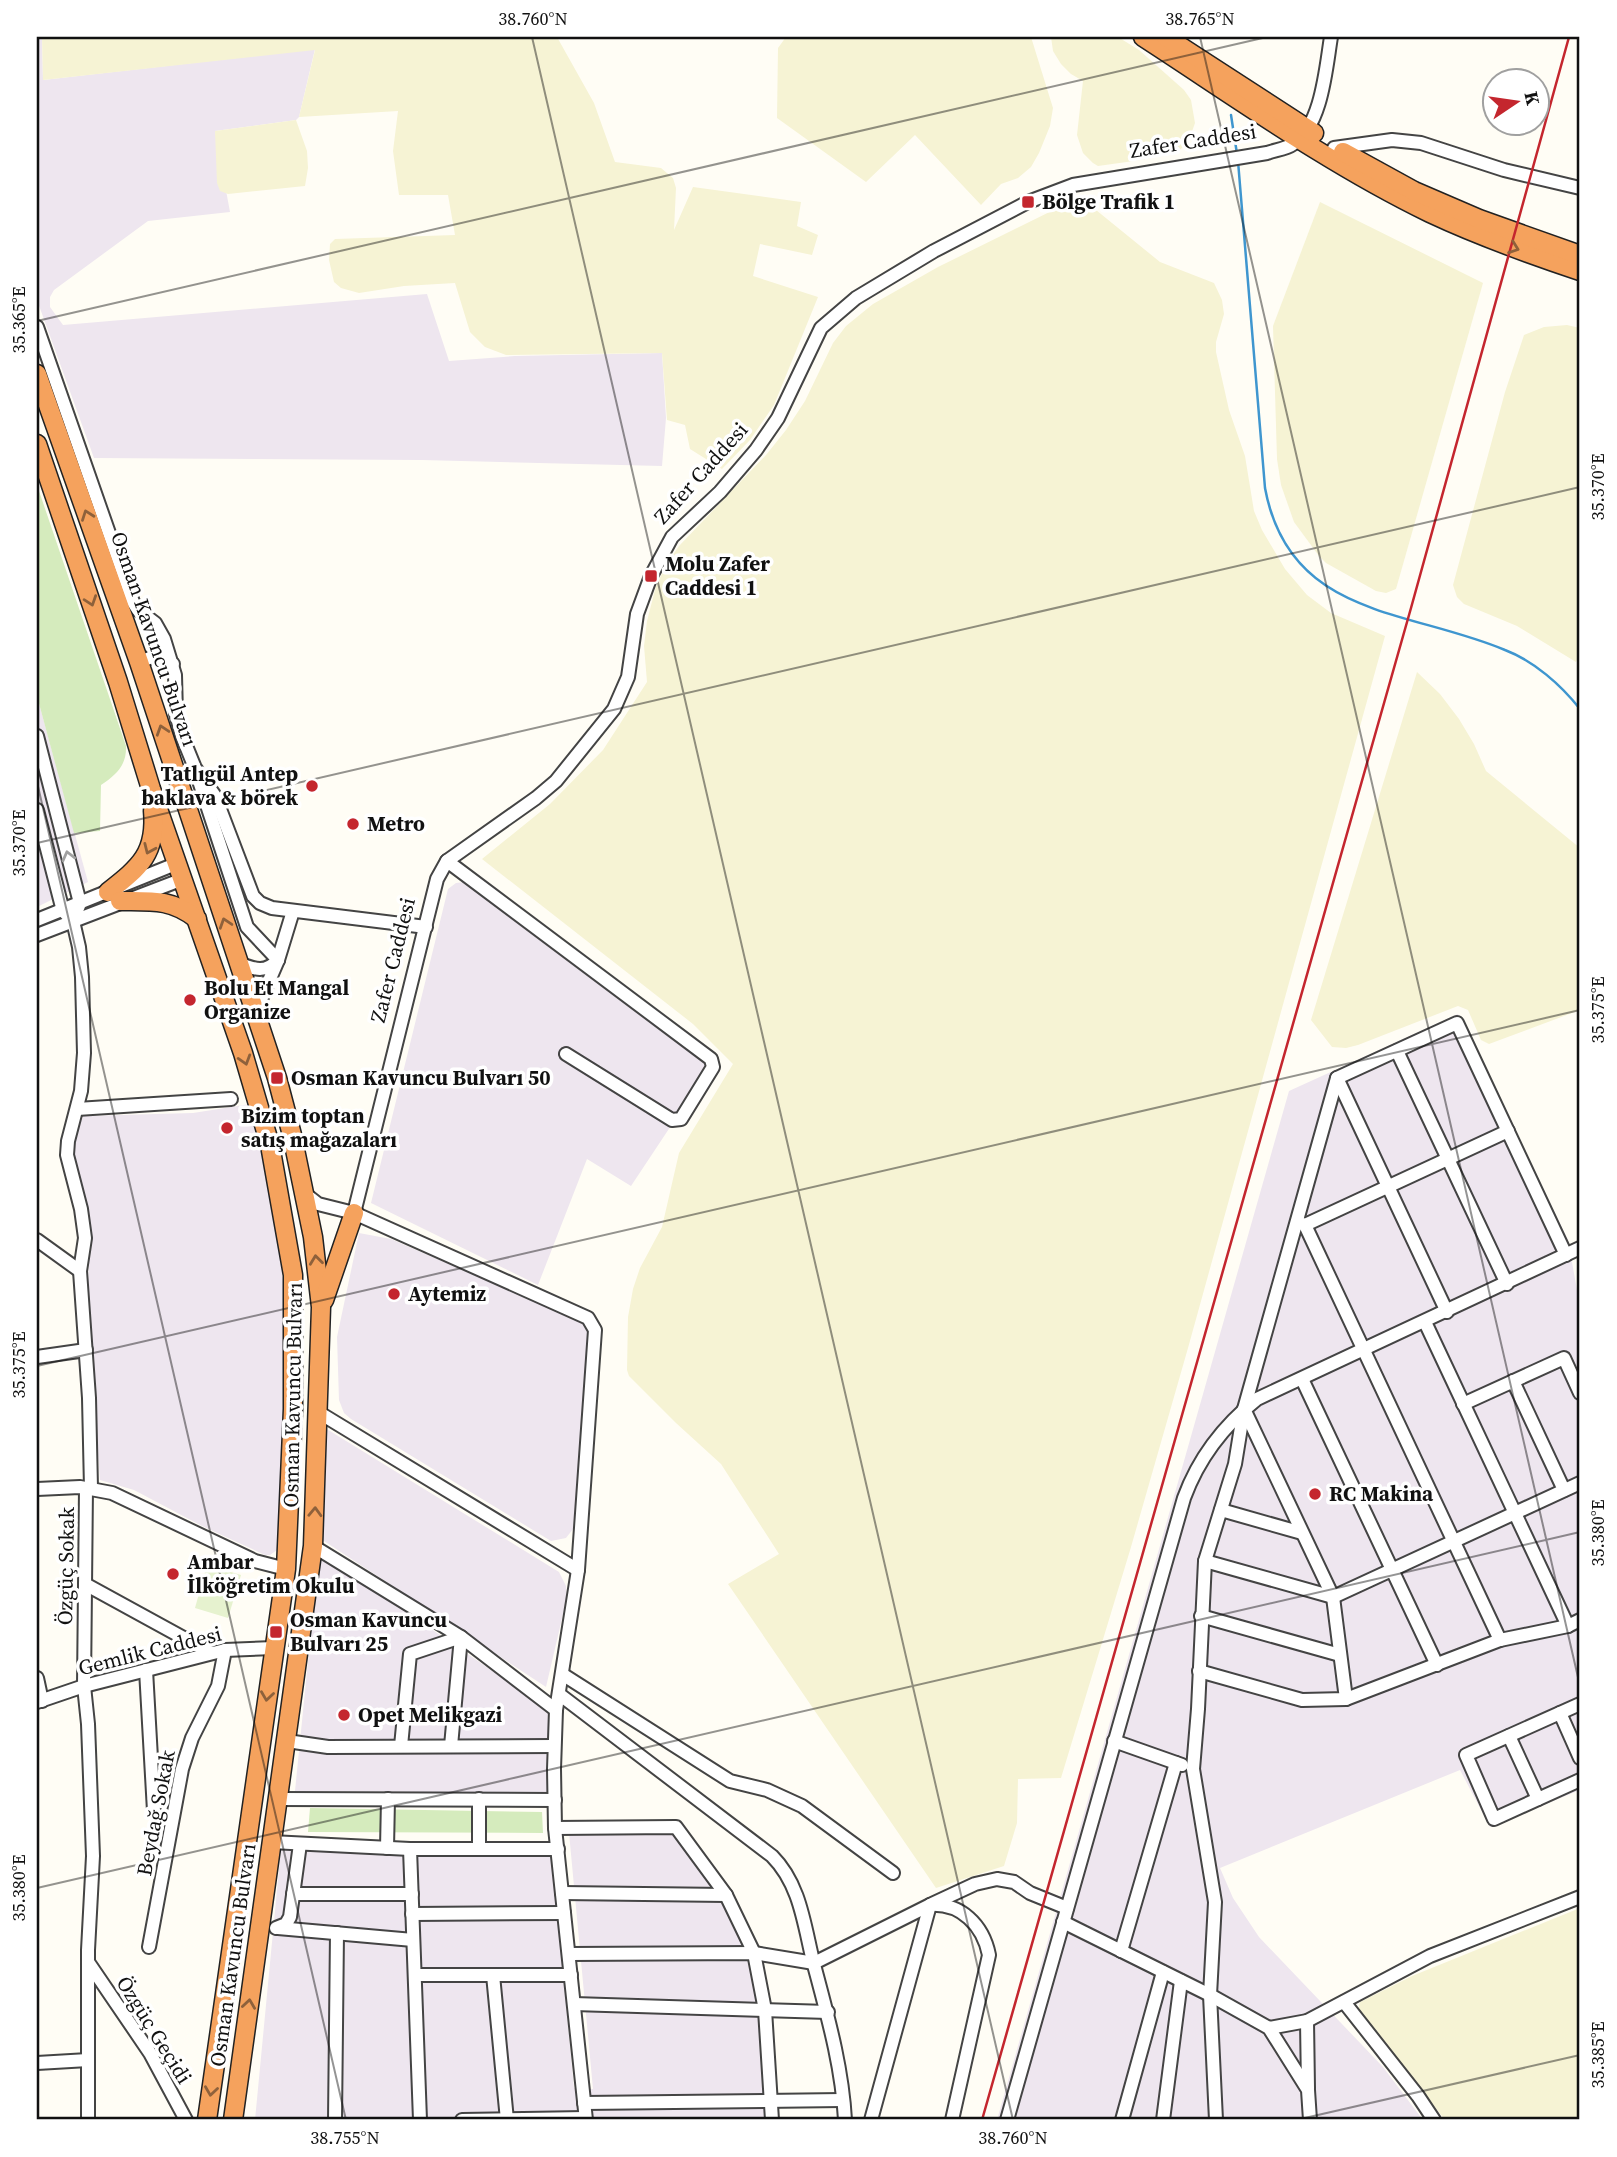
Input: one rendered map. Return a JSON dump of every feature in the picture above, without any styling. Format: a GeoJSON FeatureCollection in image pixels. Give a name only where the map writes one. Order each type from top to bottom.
{"type":"FeatureCollection","features":[{"type":"Feature","properties":{"kind":"highway"},"geometry":{"type":"LineString","coordinates":[[1143,37],[1206,70]]}},
{"type":"Feature","properties":{"kind":"highway"},"geometry":{"type":"LineString","coordinates":[[1166,37],[1206,70]]}},
{"type":"Feature","properties":{"kind":"highway","name":"Zafer Caddesi"},"geometry":{"type":"LineString","coordinates":[[1206,70],[1303,133],[1358,175],[1431,214],[1509,247],[1580,271]]}},
{"type":"Feature","properties":{"kind":"highway","name":"Zafer Caddesi"},"geometry":{"type":"LineString","coordinates":[[1303,133],[1414,191],[1479,219],[1580,255]]}},
{"type":"Feature","properties":{"kind":"highway"},"geometry":{"type":"LineString","coordinates":[[1552,261],[1558,270],[1580,281]]}},
{"type":"Feature","properties":{"kind":"highway","name":"Osman Kavuncu Bulvarı"},"geometry":{"type":"LineString","coordinates":[[37,374],[147,659],[203,862],[283,1101],[313,1237],[321,1307],[313,1546],[233,2120]]}},
{"type":"Feature","properties":{"kind":"highway","name":"Osman Kavuncu Bulvarı"},"geometry":{"type":"LineString","coordinates":[[38,454],[42,477],[243,1053],[270,1146],[293,1275],[293,1409],[286,1569],[207,2120]]}},
{"type":"Feature","properties":{"kind":"highway"},"geometry":{"type":"LineString","coordinates":[[114,897],[150,849],[155,830],[151,789]]}},
{"type":"Feature","properties":{"kind":"highway"},"geometry":{"type":"LineString","coordinates":[[178,865],[203,862]]}},
{"type":"Feature","properties":{"kind":"highway"},"geometry":{"type":"LineString","coordinates":[[114,897],[174,904],[197,919]]}},
{"type":"Feature","properties":{"kind":"highway"},"geometry":{"type":"LineString","coordinates":[[321,1307],[354,1213]]}},
{"type":"Feature","properties":{"kind":"highway"},"geometry":{"type":"LineString","coordinates":[[286,1569],[294,1577],[282,1668],[291,1710]]}},
{"type":"Feature","properties":{"kind":"street"},"geometry":{"type":"LineString","coordinates":[[1303,133],[1318,108],[1331,37]]}},
{"type":"Feature","properties":{"kind":"street","name":"Zafer Caddesi"},"geometry":{"type":"LineString","coordinates":[[354,1213],[437,879],[447,861],[556,781],[614,709],[628,677],[638,614],[651,576],[672,537],[720,492],[756,450],[778,418],[821,328],[856,298],[934,251],[1073,184],[1246,156],[1293,145],[1303,133]]}},
{"type":"Feature","properties":{"kind":"street"},"geometry":{"type":"LineString","coordinates":[[1334,148],[1392,140],[1421,143],[1504,170],[1580,188]]}},
{"type":"Feature","properties":{"kind":"street"},"geometry":{"type":"LineString","coordinates":[[37,327],[133,602],[138,610],[159,628],[173,664],[176,713],[181,736],[195,768],[242,916],[247,927],[278,960]]}},
{"type":"Feature","properties":{"kind":"street"},"geometry":{"type":"LineString","coordinates":[[164,639],[147,659],[173,664]]}},
{"type":"Feature","properties":{"kind":"street"},"geometry":{"type":"LineString","coordinates":[[37,736],[80,903],[73,921]]}},
{"type":"Feature","properties":{"kind":"street"},"geometry":{"type":"LineString","coordinates":[[195,768],[215,796],[253,896],[268,907],[426,927]]}},
{"type":"Feature","properties":{"kind":"street"},"geometry":{"type":"LineString","coordinates":[[37,810],[40,839],[63,911],[73,921]]}},
{"type":"Feature","properties":{"kind":"street"},"geometry":{"type":"LineString","coordinates":[[447,861],[711,1059],[713,1067],[681,1119],[672,1121],[566,1054]]}},
{"type":"Feature","properties":{"kind":"street"},"geometry":{"type":"LineString","coordinates":[[37,935],[73,921],[178,865]]}},
{"type":"Feature","properties":{"kind":"street"},"geometry":{"type":"LineString","coordinates":[[37,920],[80,903],[114,897]]}},
{"type":"Feature","properties":{"kind":"street"},"geometry":{"type":"LineString","coordinates":[[255,1013],[278,960],[292,911]]}},
{"type":"Feature","properties":{"kind":"street","name":"Özgüç Sokak"},"geometry":{"type":"LineString","coordinates":[[73,921],[80,957],[85,1053],[77,1109],[66,1155],[81,1209],[85,1238],[80,1271],[86,1350],[88,1488],[84,1686],[93,1856],[88,1962],[88,2120]]}},
{"type":"Feature","properties":{"kind":"street"},"geometry":{"type":"LineString","coordinates":[[238,963],[263,970],[272,967],[278,960]]}},
{"type":"Feature","properties":{"kind":"street"},"geometry":{"type":"LineString","coordinates":[[1337,1078],[1457,1023],[1566,1255]]}},
{"type":"Feature","properties":{"kind":"street"},"geometry":{"type":"LineString","coordinates":[[1397,1051],[1507,1284]]}},
{"type":"Feature","properties":{"kind":"street"},"geometry":{"type":"LineString","coordinates":[[1337,1078],[1447,1312]]}},
{"type":"Feature","properties":{"kind":"street"},"geometry":{"type":"LineString","coordinates":[[1216,2120],[1210,1995],[1215,1902],[1193,1769],[1205,1561],[1236,1464],[1244,1409],[1301,1223],[1337,1078]]}},
{"type":"Feature","properties":{"kind":"street"},"geometry":{"type":"LineString","coordinates":[[77,1109],[231,1099]]}},
{"type":"Feature","properties":{"kind":"street"},"geometry":{"type":"LineString","coordinates":[[1301,1223],[1508,1131]]}},
{"type":"Feature","properties":{"kind":"street"},"geometry":{"type":"LineString","coordinates":[[304,1193],[318,1204],[354,1213],[588,1318],[596,1338],[578,1570],[556,1710],[554,1746],[555,1828],[585,2119],[462,2120]]}},
{"type":"Feature","properties":{"kind":"street"},"geometry":{"type":"LineString","coordinates":[[1301,1223],[1364,1350],[1500,1640]]}},
{"type":"Feature","properties":{"kind":"street"},"geometry":{"type":"LineString","coordinates":[[37,1240],[80,1271]]}},
{"type":"Feature","properties":{"kind":"street"},"geometry":{"type":"LineString","coordinates":[[1007,2120],[1189,1485],[1210,1446],[1244,1409],[1257,1399],[1580,1248]]}},
{"type":"Feature","properties":{"kind":"street"},"geometry":{"type":"LineString","coordinates":[[1425,1322],[1568,1626]]}},
{"type":"Feature","properties":{"kind":"street"},"geometry":{"type":"LineString","coordinates":[[37,1357],[86,1350]]}},
{"type":"Feature","properties":{"kind":"street"},"geometry":{"type":"LineString","coordinates":[[1464,1404],[1564,1358],[1580,1393]]}},
{"type":"Feature","properties":{"kind":"street"},"geometry":{"type":"LineString","coordinates":[[1302,1378],[1437,1665]]}},
{"type":"Feature","properties":{"kind":"street"},"geometry":{"type":"LineString","coordinates":[[1513,1381],[1564,1490]]}},
{"type":"Feature","properties":{"kind":"street"},"geometry":{"type":"LineString","coordinates":[[1244,1409],[1333,1597],[1346,1699]]}},
{"type":"Feature","properties":{"kind":"street"},"geometry":{"type":"LineString","coordinates":[[318,1412],[578,1570]]}},
{"type":"Feature","properties":{"kind":"street"},"geometry":{"type":"LineString","coordinates":[[1205,1561],[1333,1597],[1580,1483]]}},
{"type":"Feature","properties":{"kind":"street"},"geometry":{"type":"LineString","coordinates":[[37,1489],[88,1488],[123,1496],[255,1561],[286,1569]]}},
{"type":"Feature","properties":{"kind":"street"},"geometry":{"type":"LineString","coordinates":[[1221,1510],[1302,1533]]}},
{"type":"Feature","properties":{"kind":"street"},"geometry":{"type":"LineString","coordinates":[[313,1546],[461,1637],[556,1710]]}},
{"type":"Feature","properties":{"kind":"street"},"geometry":{"type":"LineString","coordinates":[[85,1584],[211,1653]]}},
{"type":"Feature","properties":{"kind":"street"},"geometry":{"type":"LineString","coordinates":[[1201,1616],[1340,1655]]}},
{"type":"Feature","properties":{"kind":"street"},"geometry":{"type":"LineString","coordinates":[[1199,1671],[1302,1700],[1346,1699],[1500,1640],[1568,1626],[1580,1620]]}},
{"type":"Feature","properties":{"kind":"street"},"geometry":{"type":"LineString","coordinates":[[452,1746],[461,1637]]}},
{"type":"Feature","properties":{"kind":"street"},"geometry":{"type":"LineString","coordinates":[[401,1746],[410,1654],[461,1637]]}},
{"type":"Feature","properties":{"kind":"street","name":"Gemlik Caddesi"},"geometry":{"type":"LineString","coordinates":[[40,1701],[84,1686],[211,1653],[274,1648]]}},
{"type":"Feature","properties":{"kind":"street","name":"Beydağ Sokak"},"geometry":{"type":"LineString","coordinates":[[149,1947],[182,1769],[192,1738],[218,1686],[225,1650]]}},
{"type":"Feature","properties":{"kind":"street"},"geometry":{"type":"LineString","coordinates":[[146,1670],[154,1811]]}},
{"type":"Feature","properties":{"kind":"street"},"geometry":{"type":"LineString","coordinates":[[562,1674],[730,1781],[766,1790],[802,1806],[893,1873]]}},
{"type":"Feature","properties":{"kind":"street"},"geometry":{"type":"LineString","coordinates":[[37,1678],[40,1701]]}},
{"type":"Feature","properties":{"kind":"street"},"geometry":{"type":"LineString","coordinates":[[559,1694],[778,1862],[795,1891],[828,2012],[845,2120]]}},
{"type":"Feature","properties":{"kind":"street"},"geometry":{"type":"LineString","coordinates":[[1580,1704],[1466,1755],[1494,1819],[1580,1780]]}},
{"type":"Feature","properties":{"kind":"street"},"geometry":{"type":"LineString","coordinates":[[1560,1713],[1580,1758]]}},
{"type":"Feature","properties":{"kind":"street"},"geometry":{"type":"LineString","coordinates":[[1509,1736],[1538,1799]]}},
{"type":"Feature","properties":{"kind":"street"},"geometry":{"type":"LineString","coordinates":[[287,1741],[328,1747],[554,1746]]}},
{"type":"Feature","properties":{"kind":"street"},"geometry":{"type":"LineString","coordinates":[[1114,1741],[1193,1769]]}},
{"type":"Feature","properties":{"kind":"street"},"geometry":{"type":"LineString","coordinates":[[1121,1951],[1176,1763]]}},
{"type":"Feature","properties":{"kind":"street"},"geometry":{"type":"LineString","coordinates":[[278,1799],[555,1800]]}},
{"type":"Feature","properties":{"kind":"street"},"geometry":{"type":"LineString","coordinates":[[387,1848],[388,1799]]}},
{"type":"Feature","properties":{"kind":"street"},"geometry":{"type":"LineString","coordinates":[[479,1800],[479,1849]]}},
{"type":"Feature","properties":{"kind":"street"},"geometry":{"type":"LineString","coordinates":[[555,1828],[676,1826],[726,1895],[754,1953],[765,2010],[772,2120]]}},
{"type":"Feature","properties":{"kind":"street"},"geometry":{"type":"LineString","coordinates":[[271,1842],[410,1849],[558,1849]]}},
{"type":"Feature","properties":{"kind":"street"},"geometry":{"type":"LineString","coordinates":[[278,1928],[286,1924],[290,1917],[300,1843]]}},
{"type":"Feature","properties":{"kind":"street"},"geometry":{"type":"LineString","coordinates":[[410,1849],[420,2120]]}},
{"type":"Feature","properties":{"kind":"street"},"geometry":{"type":"LineString","coordinates":[[569,1954],[754,1953],[814,1963],[975,1884],[997,1880],[1014,1882],[1030,1893],[1067,1909]]}},
{"type":"Feature","properties":{"kind":"street"},"geometry":{"type":"LineString","coordinates":[[562,1893],[726,1895]]}},
{"type":"Feature","properties":{"kind":"street"},"geometry":{"type":"LineString","coordinates":[[293,1894],[412,1894]]}},
{"type":"Feature","properties":{"kind":"street"},"geometry":{"type":"LineString","coordinates":[[1269,2028],[1307,2021],[1430,1956],[1580,1897]]}},
{"type":"Feature","properties":{"kind":"street"},"geometry":{"type":"LineString","coordinates":[[871,2120],[930,1905]]}},
{"type":"Feature","properties":{"kind":"street"},"geometry":{"type":"LineString","coordinates":[[930,1905],[951,1907],[970,1918],[983,1935],[989,1955],[952,2120]]}},
{"type":"Feature","properties":{"kind":"street"},"geometry":{"type":"LineString","coordinates":[[412,1914],[564,1913]]}},
{"type":"Feature","properties":{"kind":"street"},"geometry":{"type":"LineString","coordinates":[[1063,1922],[1210,1995],[1269,2028],[1308,2090]]}},
{"type":"Feature","properties":{"kind":"street"},"geometry":{"type":"LineString","coordinates":[[259,1929],[278,1928],[413,1940]]}},
{"type":"Feature","properties":{"kind":"street"},"geometry":{"type":"LineString","coordinates":[[335,2120],[337,1933]]}},
{"type":"Feature","properties":{"kind":"street","name":"Özgüç Geçidi"},"geometry":{"type":"LineString","coordinates":[[88,1962],[150,2053],[186,2120]]}},
{"type":"Feature","properties":{"kind":"street"},"geometry":{"type":"LineString","coordinates":[[1122,2120],[1163,1972]]}},
{"type":"Feature","properties":{"kind":"street"},"geometry":{"type":"LineString","coordinates":[[415,1975],[571,1975]]}},
{"type":"Feature","properties":{"kind":"street"},"geometry":{"type":"LineString","coordinates":[[493,1975],[507,2120]]}},
{"type":"Feature","properties":{"kind":"street"},"geometry":{"type":"LineString","coordinates":[[1163,2120],[1181,1981]]}},
{"type":"Feature","properties":{"kind":"street"},"geometry":{"type":"LineString","coordinates":[[1344,2002],[1419,2096],[1434,2120]]}},
{"type":"Feature","properties":{"kind":"street"},"geometry":{"type":"LineString","coordinates":[[574,2004],[828,2012]]}},
{"type":"Feature","properties":{"kind":"street"},"geometry":{"type":"LineString","coordinates":[[1307,2021],[1308,2090],[1312,2117]]}},
{"type":"Feature","properties":{"kind":"street"},"geometry":{"type":"LineString","coordinates":[[37,2063],[88,2060]]}},
{"type":"Feature","properties":{"kind":"street"},"geometry":{"type":"LineString","coordinates":[[584,2103],[843,2100]]}},
{"type":"Feature","properties":{"kind":"shaded area"},"geometry":{"type":"Polygon","coordinates":[[[37,37],[42,37],[43,80],[315,49],[299,117],[296,120],[215,131],[230,212],[148,221],[54,290],[50,297],[50,307],[63,325],[427,294],[449,361],[515,356],[662,353],[666,418],[662,466],[422,460],[94,458],[37,300],[37,37]]]}},
{"type":"Feature","properties":{"kind":"shaded area"},"geometry":{"type":"Polygon","coordinates":[[[42,37],[557,37],[594,103],[615,162],[661,168],[673,178],[676,188],[674,230],[693,187],[801,202],[797,226],[818,235],[812,255],[760,244],[753,276],[818,297],[774,405],[750,440],[722,469],[690,449],[685,425],[667,420],[662,353],[506,355],[485,347],[470,332],[455,283],[404,286],[359,293],[341,288],[334,282],[329,260],[330,244],[335,239],[455,235],[448,195],[399,195],[393,151],[398,111],[299,117],[315,50],[43,80],[42,37]]]}},
{"type":"Feature","properties":{"kind":"shaded area"},"geometry":{"type":"Polygon","coordinates":[[[786,37],[1031,37],[1053,108],[1050,126],[1031,167],[1018,178],[1001,184],[981,205],[915,135],[866,182],[777,118],[778,48],[786,37]]]}},
{"type":"Feature","properties":{"kind":"shaded area"},"geometry":{"type":"Polygon","coordinates":[[[1051,37],[1118,37],[1139,50],[1184,90],[1191,100],[1195,123],[1188,143],[1177,152],[1141,160],[1098,166],[1093,163],[1083,153],[1077,135],[1083,81],[1061,64],[1053,51],[1051,37]]]}},
{"type":"Feature","properties":{"kind":"shaded area"},"geometry":{"type":"Polygon","coordinates":[[[296,120],[307,151],[305,186],[228,194],[220,191],[217,183],[215,131],[296,120]]]}},
{"type":"Feature","properties":{"kind":"shaded area"},"geometry":{"type":"Polygon","coordinates":[[[1080,197],[1160,262],[1214,283],[1222,300],[1224,314],[1216,352],[1229,410],[1245,456],[1254,511],[1262,530],[1285,569],[1307,595],[1331,613],[1385,636],[1188,1348],[1061,1778],[1018,1779],[1017,1823],[1004,1866],[936,1888],[728,1584],[779,1554],[721,1464],[629,1376],[627,1370],[628,1317],[633,1289],[640,1268],[662,1227],[679,1153],[733,1064],[693,1024],[482,859],[550,804],[603,750],[647,682],[644,646],[647,621],[656,586],[666,565],[679,546],[766,455],[786,430],[805,401],[833,343],[846,326],[873,304],[938,267],[1080,197]]]}},
{"type":"Feature","properties":{"kind":"shaded area"},"geometry":{"type":"Polygon","coordinates":[[[1320,202],[1483,283],[1396,589],[1386,593],[1376,591],[1326,563],[1319,556],[1294,522],[1281,485],[1277,459],[1273,326],[1320,202]]]}},
{"type":"Feature","properties":{"kind":"shaded area"},"geometry":{"type":"Polygon","coordinates":[[[1567,325],[1580,328],[1580,652],[1576,662],[1517,626],[1464,604],[1457,597],[1453,585],[1505,392],[1524,335],[1544,327],[1567,325]]]}},
{"type":"Feature","properties":{"kind":"shaded area"},"geometry":{"type":"Polygon","coordinates":[[[1417,672],[1440,694],[1459,719],[1486,771],[1580,848],[1580,1010],[1489,1044],[1481,1040],[1468,1010],[1458,1006],[1358,1045],[1332,1047],[1311,1020],[1417,672]]]}},
{"type":"Feature","properties":{"kind":"shaded area"},"geometry":{"type":"Polygon","coordinates":[[[37,696],[88,882],[37,907],[37,696]]]}},
{"type":"Feature","properties":{"kind":"shaded area"},"geometry":{"type":"Polygon","coordinates":[[[465,882],[707,1062],[708,1070],[631,1186],[587,1159],[538,1285],[371,1203],[448,889],[456,883],[465,882]]]}},
{"type":"Feature","properties":{"kind":"shaded area"},"geometry":{"type":"Polygon","coordinates":[[[1458,1014],[1568,1240],[1577,1290],[1580,1312],[1580,1790],[1490,1827],[1460,1770],[1220,1868],[1233,1898],[1259,1937],[1383,2067],[1423,2120],[997,2120],[1289,1091],[1458,1014]]]}},
{"type":"Feature","properties":{"kind":"shaded area"},"geometry":{"type":"Polygon","coordinates":[[[250,1104],[262,1144],[279,1240],[286,1314],[282,1512],[277,1550],[270,1555],[202,1526],[134,1490],[100,1480],[87,1313],[90,1226],[74,1160],[76,1134],[83,1116],[193,1113],[250,1104]]]}},
{"type":"Feature","properties":{"kind":"shaded area"},"geometry":{"type":"Polygon","coordinates":[[[359,1233],[391,1239],[585,1323],[590,1333],[573,1529],[566,1538],[551,1541],[344,1413],[339,1400],[337,1337],[359,1233]]]}},
{"type":"Feature","properties":{"kind":"shaded area"},"geometry":{"type":"Polygon","coordinates":[[[325,1428],[559,1572],[566,1586],[567,1597],[546,1687],[321,1539],[325,1428]]]}},
{"type":"Feature","properties":{"kind":"shaded area"},"geometry":{"type":"Polygon","coordinates":[[[319,1552],[551,1711],[548,1793],[295,1791],[319,1552]]]}},
{"type":"Feature","properties":{"kind":"shaded area"},"geometry":{"type":"Polygon","coordinates":[[[568,1822],[684,1829],[758,1947],[770,2120],[255,2120],[281,1848],[552,1853],[574,2088],[593,2089],[568,1822]]]}},
{"type":"Feature","properties":{"kind":"shaded area"},"geometry":{"type":"Polygon","coordinates":[[[1580,1908],[1580,2120],[1445,2120],[1361,2017],[1358,2011],[1360,2002],[1412,1976],[1580,1908]]]}},
{"type":"Feature","properties":{"kind":"green space"},"geometry":{"type":"Polygon","coordinates":[[[38,488],[126,746],[125,759],[120,769],[101,785],[100,831],[74,833],[37,696],[38,488]]]}},
{"type":"Feature","properties":{"kind":"green space"},"geometry":{"type":"Polygon","coordinates":[[[207,1565],[241,1575],[228,1618],[195,1608],[207,1565]]]}},
{"type":"Feature","properties":{"kind":"green space"},"geometry":{"type":"Polygon","coordinates":[[[310,1808],[542,1812],[543,1833],[308,1832],[310,1808]]]}},
{"type":"Feature","properties":{"kind":"waterway"},"geometry":{"type":"LineString","coordinates":[[1231,115],[1237,154]]}},
{"type":"Feature","properties":{"kind":"waterway"},"geometry":{"type":"LineString","coordinates":[[1238,161],[1265,488],[1278,531],[1299,562],[1326,586],[1393,615],[1468,637],[1516,655],[1546,675],[1580,709]]}},
{"type":"Feature","properties":{"kind":"railway"},"geometry":{"type":"LineString","coordinates":[[982,2120],[1411,608],[1569,37]]}},
{"type":"Feature","properties":{"kind":"place","name":"Bölge Trafik 1"},"geometry":{"type":"Point","coordinates":[1028,202]}},
{"type":"Feature","properties":{"kind":"place","name":"Molu Zafer Caddesi 1"},"geometry":{"type":"Point","coordinates":[651,576]}},
{"type":"Feature","properties":{"kind":"place","name":"Tatlıgül Antep baklava & börek"},"geometry":{"type":"Point","coordinates":[312,786]}},
{"type":"Feature","properties":{"kind":"place","name":"Metro"},"geometry":{"type":"Point","coordinates":[353,824]}},
{"type":"Feature","properties":{"kind":"place","name":"Bolu Et Mangal Organize"},"geometry":{"type":"Point","coordinates":[190,1000]}},
{"type":"Feature","properties":{"kind":"place","name":"Osman Kavuncu Bulvarı 50"},"geometry":{"type":"Point","coordinates":[277,1078]}},
{"type":"Feature","properties":{"kind":"place","name":"Bizim toptan satış mağazaları"},"geometry":{"type":"Point","coordinates":[227,1128]}},
{"type":"Feature","properties":{"kind":"place","name":"Aytemiz"},"geometry":{"type":"Point","coordinates":[394,1294]}},
{"type":"Feature","properties":{"kind":"place","name":"RC Makina"},"geometry":{"type":"Point","coordinates":[1315,1494]}},
{"type":"Feature","properties":{"kind":"place","name":"Ambar İlköğretim Okulu"},"geometry":{"type":"Point","coordinates":[173,1574]}},
{"type":"Feature","properties":{"kind":"place","name":"Osman Kavuncu Bulvarı 25"},"geometry":{"type":"Point","coordinates":[276,1632]}},
{"type":"Feature","properties":{"kind":"place","name":"Opet Melikgazi"},"geometry":{"type":"Point","coordinates":[344,1715]}}]}
